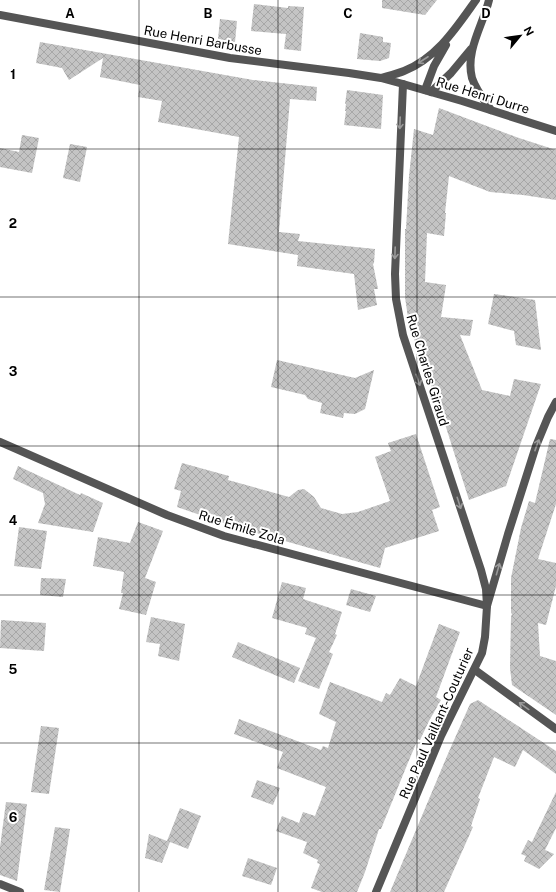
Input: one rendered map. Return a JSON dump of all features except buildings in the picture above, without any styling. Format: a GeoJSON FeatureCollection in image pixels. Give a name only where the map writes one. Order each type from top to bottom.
{"type":"FeatureCollection","features":[{"type":"Feature","properties":{"kind":"street"},"geometry":{"type":"LineString","coordinates":[[428,91],[434,66],[452,34],[476,0]]}},
{"type":"Feature","properties":{"kind":"street"},"geometry":{"type":"LineString","coordinates":[[489,0],[472,48],[470,65],[472,78],[478,92],[491,110]]}},
{"type":"Feature","properties":{"kind":"street","name":"Rue Henri Barbusse"},"geometry":{"type":"LineString","coordinates":[[0,15],[230,58],[349,73],[381,78],[403,84]]}},
{"type":"Feature","properties":{"kind":"street"},"geometry":{"type":"LineString","coordinates":[[381,78],[405,70],[422,61],[435,52],[452,34]]}},
{"type":"Feature","properties":{"kind":"street"},"geometry":{"type":"LineString","coordinates":[[428,91],[462,62],[472,48]]}},
{"type":"Feature","properties":{"kind":"street","name":"Rue Henri Durre"},"geometry":{"type":"LineString","coordinates":[[403,84],[556,131]]}},
{"type":"Feature","properties":{"kind":"street","name":"Rue Charles Giraud"},"geometry":{"type":"LineString","coordinates":[[403,84],[395,274],[397,310],[407,347],[481,570],[486,589],[487,606]]}},
{"type":"Feature","properties":{"kind":"street","name":"Rue Paul Vaillant-Couturier"},"geometry":{"type":"LineString","coordinates":[[376,892],[441,736],[475,670],[484,646],[487,606],[508,534],[536,446],[556,402]]}},
{"type":"Feature","properties":{"kind":"street","name":"Rue Émile Zola"},"geometry":{"type":"LineString","coordinates":[[0,442],[162,512],[224,536],[487,606]]}},
{"type":"Feature","properties":{"kind":"street"},"geometry":{"type":"LineString","coordinates":[[475,670],[556,729]]}},
{"type":"Feature","properties":{"kind":"street"},"geometry":{"type":"LineString","coordinates":[[0,884],[20,892]]}}]}
